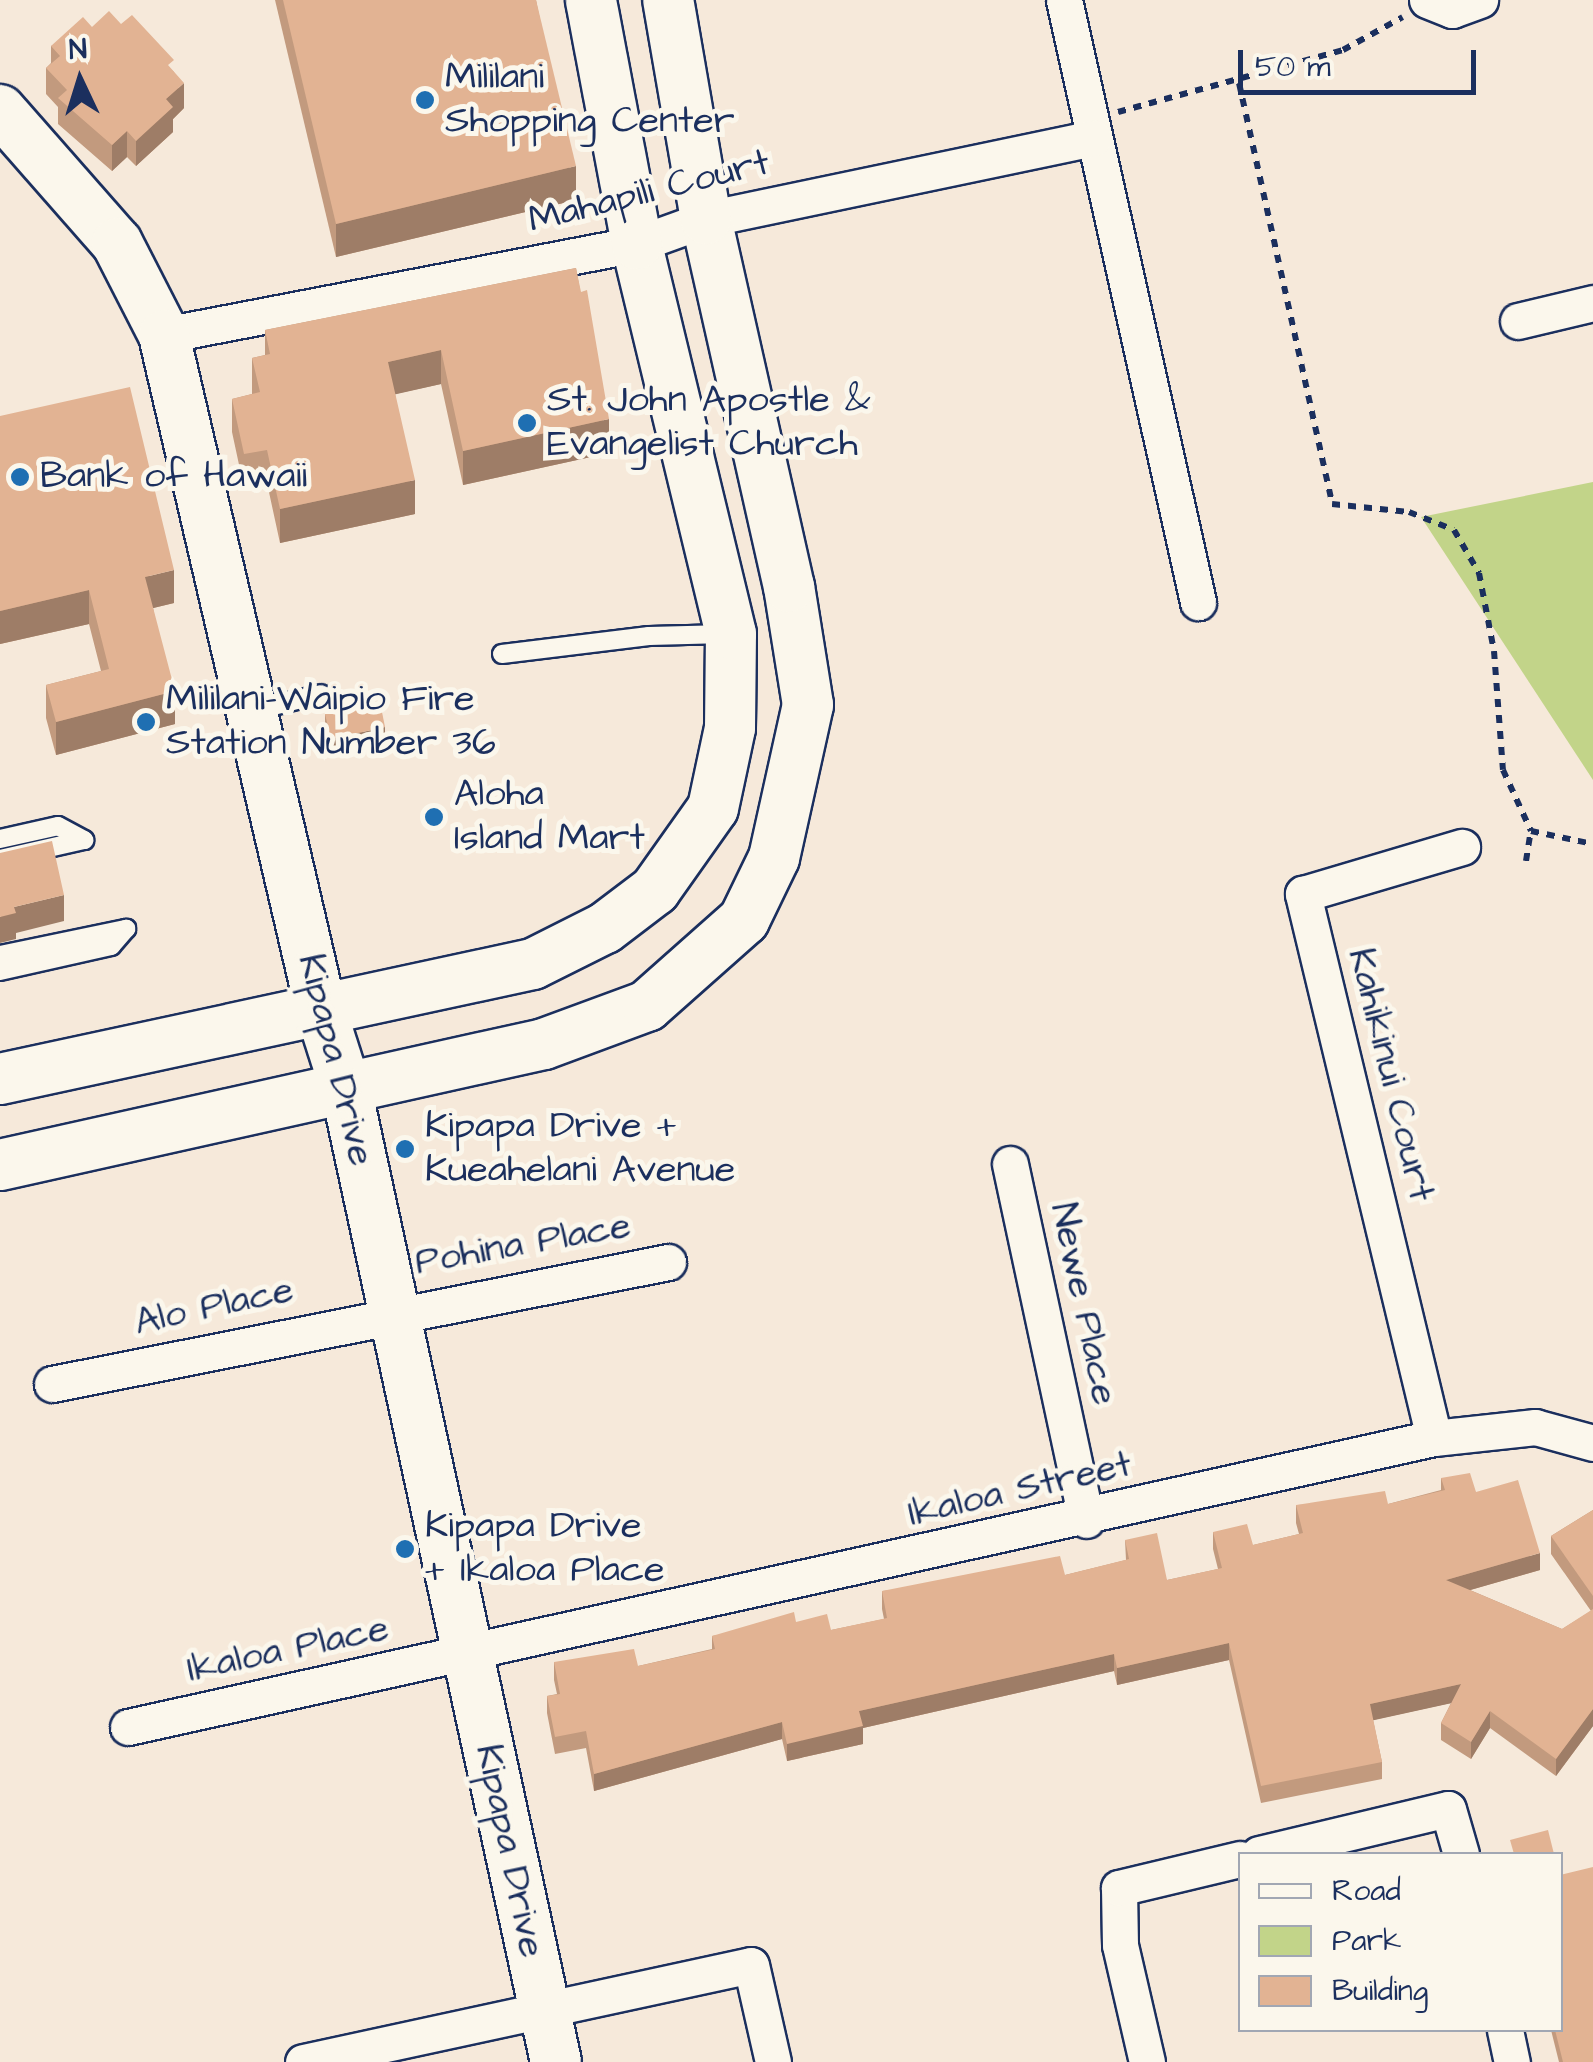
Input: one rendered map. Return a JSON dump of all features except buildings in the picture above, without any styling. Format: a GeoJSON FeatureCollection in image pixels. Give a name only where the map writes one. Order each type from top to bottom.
{"type":"FeatureCollection","features":[{"type":"Feature","properties":{"kind":"street"},"geometry":{"type":"LineString","coordinates":[[0,1079],[322,1014],[533,964],[605,928],[655,890],[713,808],[730,728],[731,634],[637,244],[590,0]]}},
{"type":"Feature","properties":{"kind":"street"},"geometry":{"type":"LineString","coordinates":[[0,1165],[544,1044],[647,1006],[744,920],[774,858],[808,705],[790,587],[706,219],[668,0]]}},
{"type":"Feature","properties":{"kind":"street"},"geometry":{"type":"LineString","coordinates":[[1064,0],[1103,126],[1198,602]]}},
{"type":"Feature","properties":{"kind":"street"},"geometry":{"type":"LineString","coordinates":[[1417,8],[1452,10],[1480,0]]}},
{"type":"Feature","properties":{"kind":"street","name":"Kipapa Drive"},"geometry":{"type":"LineString","coordinates":[[0,110],[117,243],[164,336],[322,1014],[346,1089],[556,2062]]}},
{"type":"Feature","properties":{"kind":"street","name":"Mahapili Court"},"geometry":{"type":"LineString","coordinates":[[164,336],[637,244],[706,219],[1103,126]]}},
{"type":"Feature","properties":{"kind":"street"},"geometry":{"type":"LineString","coordinates":[[1518,321],[1593,303]]}},
{"type":"Feature","properties":{"kind":"street","name":"Kahikinui Court"},"geometry":{"type":"LineString","coordinates":[[1434,1438],[1303,894],[1462,847]]}},
{"type":"Feature","properties":{"kind":"street","name":"Newe Place"},"geometry":{"type":"LineString","coordinates":[[1010,1164],[1086,1520]]}},
{"type":"Feature","properties":{"kind":"street","name":"Pohina Place"},"geometry":{"type":"LineString","coordinates":[[394,1312],[668,1262]]}},
{"type":"Feature","properties":{"kind":"street","name":"Alo Place"},"geometry":{"type":"LineString","coordinates":[[52,1384],[394,1312]]}},
{"type":"Feature","properties":{"kind":"street","name":"Ikaloa Street"},"geometry":{"type":"LineString","coordinates":[[466,1656],[1086,1520],[1434,1438],[1535,1427],[1593,1443]]}},
{"type":"Feature","properties":{"kind":"street","name":"Ikaloa Place"},"geometry":{"type":"LineString","coordinates":[[128,1728],[466,1656]]}},
{"type":"Feature","properties":{"kind":"street"},"geometry":{"type":"LineString","coordinates":[[1269,1852],[1448,1810],[1461,1852]]}},
{"type":"Feature","properties":{"kind":"street"},"geometry":{"type":"LineString","coordinates":[[1146,2062],[1120,1945],[1119,1888],[1238,1859]]}},
{"type":"Feature","properties":{"kind":"street"},"geometry":{"type":"LineString","coordinates":[[303,2062],[751,1965],[773,2062]]}},
{"type":"Feature","properties":{"kind":"street"},"geometry":{"type":"LineString","coordinates":[[1505,2032],[1512,2062]]}},
{"type":"Feature","properties":{"kind":"lane"},"geometry":{"type":"LineString","coordinates":[[502,654],[649,636],[731,634]]}},
{"type":"Feature","properties":{"kind":"lane"},"geometry":{"type":"LineString","coordinates":[[252,711],[321,694]]}},
{"type":"Feature","properties":{"kind":"lane"},"geometry":{"type":"LineString","coordinates":[[0,840],[58,826],[84,840],[0,859]]}},
{"type":"Feature","properties":{"kind":"lane"},"geometry":{"type":"LineString","coordinates":[[0,955],[126,929],[110,946],[0,970]]}},
{"type":"Feature","properties":{"kind":"path"},"geometry":{"type":"LineString","coordinates":[[1103,126],[1342,50],[1417,8]]}},
{"type":"Feature","properties":{"kind":"path"},"geometry":{"type":"LineString","coordinates":[[1238,83],[1332,504],[1408,512],[1454,530],[1478,573],[1494,651],[1503,770],[1531,831],[1526,861]]}},
{"type":"Feature","properties":{"kind":"path"},"geometry":{"type":"LineString","coordinates":[[1531,831],[1593,844]]}},
{"type":"Feature","properties":{"kind":"green space"},"geometry":{"type":"Polygon","coordinates":[[[1593,482],[1593,780],[1421,517],[1593,482]]]}},
{"type":"Feature","properties":{"kind":"place","name":"Mililani Shopping Center"},"geometry":{"type":"Point","coordinates":[425,100]}},
{"type":"Feature","properties":{"kind":"place","name":"St. John Apostle & Evangelist Church"},"geometry":{"type":"Point","coordinates":[527,423]}},
{"type":"Feature","properties":{"kind":"place","name":"Bank of Hawaii"},"geometry":{"type":"Point","coordinates":[20,477]}},
{"type":"Feature","properties":{"kind":"place","name":"Mililani-Waipio Fire Station Number 36"},"geometry":{"type":"Point","coordinates":[146,722]}},
{"type":"Feature","properties":{"kind":"place","name":"Aloha Island Mart"},"geometry":{"type":"Point","coordinates":[434,817]}},
{"type":"Feature","properties":{"kind":"place","name":"Kipapa Drive + Kueahelani Avenue"},"geometry":{"type":"Point","coordinates":[405,1149]}},
{"type":"Feature","properties":{"kind":"place","name":"Kipapa Drive + Ikaloa Place"},"geometry":{"type":"Point","coordinates":[405,1549]}}]}
